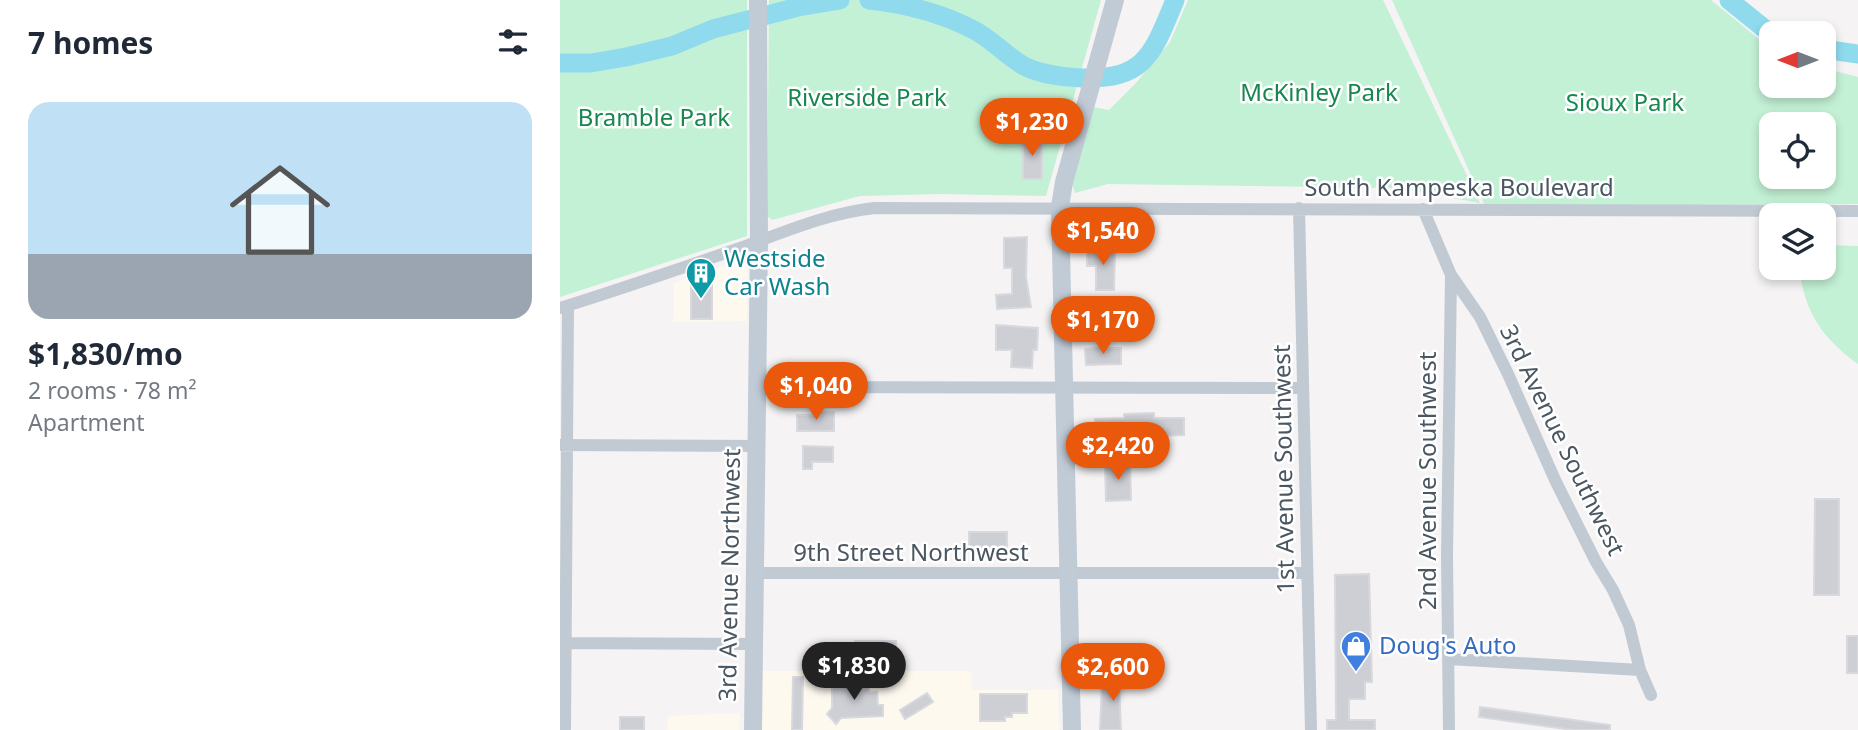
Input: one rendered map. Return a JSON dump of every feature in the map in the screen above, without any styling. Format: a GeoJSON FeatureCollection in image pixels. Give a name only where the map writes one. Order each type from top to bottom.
{"type":"FeatureCollection","features":[{"type":"Feature","properties":{"kind":"main road","name":"3rd Avenue Northwest"},"geometry":{"type":"LineString","coordinates":[[752,730],[759,241],[758,0]]}},
{"type":"Feature","properties":{"kind":"main road"},"geometry":{"type":"LineString","coordinates":[[1072,730],[1060,207],[1063,182],[1115,0]]}},
{"type":"Feature","properties":{"kind":"street","name":"South Kampeska Boulevard"},"geometry":{"type":"LineString","coordinates":[[564,307],[831,215],[875,208],[1858,211]]}},
{"type":"Feature","properties":{"kind":"street","name":"1st Avenue Southwest"},"geometry":{"type":"LineString","coordinates":[[1299,208],[1311,730]]}},
{"type":"Feature","properties":{"kind":"street","name":"3rd Avenue Southwest"},"geometry":{"type":"LineString","coordinates":[[1423,209],[1451,275],[1480,317],[1556,482],[1613,590],[1629,625],[1640,670],[1651,695]]}},
{"type":"Feature","properties":{"kind":"street","name":"2nd Avenue Southwest"},"geometry":{"type":"LineString","coordinates":[[1449,730],[1447,556],[1451,275]]}},
{"type":"Feature","properties":{"kind":"street"},"geometry":{"type":"LineString","coordinates":[[564,307],[565,730]]}},
{"type":"Feature","properties":{"kind":"street"},"geometry":{"type":"LineString","coordinates":[[757,387],[1303,388]]}},
{"type":"Feature","properties":{"kind":"street"},"geometry":{"type":"LineString","coordinates":[[564,445],[757,446]]}},
{"type":"Feature","properties":{"kind":"street","name":"9th Street Northwest"},"geometry":{"type":"LineString","coordinates":[[754,573],[1307,573]]}},
{"type":"Feature","properties":{"kind":"street"},"geometry":{"type":"LineString","coordinates":[[563,643],[754,644]]}},
{"type":"Feature","properties":{"kind":"street"},"geometry":{"type":"LineString","coordinates":[[1449,659],[1640,670]]}},
{"type":"Feature","properties":{"kind":"shaded area"},"geometry":{"type":"Polygon","coordinates":[[[740,260],[746,262],[748,268],[747,321],[673,322],[674,283],[740,260]]]}},
{"type":"Feature","properties":{"kind":"shaded area"},"geometry":{"type":"Polygon","coordinates":[[[762,671],[971,671],[971,690],[1058,690],[1059,730],[762,730],[762,671]]]}},
{"type":"Feature","properties":{"kind":"shaded area"},"geometry":{"type":"Polygon","coordinates":[[[740,713],[739,730],[667,730],[668,716],[740,713]]]}},
{"type":"Feature","properties":{"kind":"green space","name":"Bramble Park"},"geometry":{"type":"Polygon","coordinates":[[[560,0],[747,0],[747,236],[560,297],[560,0]]]}},
{"type":"Feature","properties":{"kind":"green space","name":"Riverside Park"},"geometry":{"type":"Polygon","coordinates":[[[769,0],[1101,0],[1046,196],[860,196],[772,220],[767,216],[769,0]]]}},
{"type":"Feature","properties":{"kind":"green space","name":"McKinley Park"},"geometry":{"type":"Polygon","coordinates":[[[1188,0],[1383,0],[1480,203],[1398,188],[1108,184],[1075,193],[1071,181],[1093,107],[1109,110],[1135,84],[1170,42],[1188,0]]]}},
{"type":"Feature","properties":{"kind":"green space","name":"Sioux Park"},"geometry":{"type":"Polygon","coordinates":[[[1392,0],[1711,0],[1759,39],[1759,98],[1836,98],[1836,71],[1858,77],[1858,204],[1485,206],[1392,0]]]}},
{"type":"Feature","properties":{"kind":"green space"},"geometry":{"type":"Polygon","coordinates":[[[1836,245],[1858,246],[1858,364],[1834,344],[1817,323],[1801,280],[1836,280],[1836,245]]]}},
{"type":"Feature","properties":{"kind":"building"},"geometry":{"type":"Polygon","coordinates":[[[1023,138],[1042,138],[1042,179],[1023,179],[1023,138]]]}},
{"type":"Feature","properties":{"kind":"building"},"geometry":{"type":"Polygon","coordinates":[[[1027,237],[1026,277],[1031,307],[997,309],[996,295],[1012,294],[1012,268],[1004,268],[1004,238],[1027,237]]]}},
{"type":"Feature","properties":{"kind":"building"},"geometry":{"type":"Polygon","coordinates":[[[1087,249],[1115,249],[1114,290],[1096,290],[1096,266],[1087,266],[1087,249]]]}},
{"type":"Feature","properties":{"kind":"building","name":"Westside Car Wash"},"geometry":{"type":"Polygon","coordinates":[[[691,281],[712,281],[712,319],[691,319],[691,281]]]}},
{"type":"Feature","properties":{"kind":"building"},"geometry":{"type":"Polygon","coordinates":[[[1141,309],[1141,325],[1088,327],[1087,317],[1107,316],[1107,311],[1141,309]]]}},
{"type":"Feature","properties":{"kind":"building"},"geometry":{"type":"Polygon","coordinates":[[[996,325],[1038,328],[1037,350],[1033,350],[1032,368],[1011,367],[1012,350],[996,350],[996,325]]]}},
{"type":"Feature","properties":{"kind":"building"},"geometry":{"type":"Polygon","coordinates":[[[1108,346],[1121,348],[1121,364],[1086,365],[1085,349],[1108,346]]]}},
{"type":"Feature","properties":{"kind":"building"},"geometry":{"type":"Polygon","coordinates":[[[820,412],[834,412],[834,431],[797,431],[797,415],[820,415],[820,412]]]}},
{"type":"Feature","properties":{"kind":"building"},"geometry":{"type":"Polygon","coordinates":[[[1154,413],[1154,418],[1184,418],[1184,435],[1096,438],[1095,419],[1154,413]]]}},
{"type":"Feature","properties":{"kind":"building"},"geometry":{"type":"Polygon","coordinates":[[[803,446],[833,447],[833,462],[812,462],[812,469],[803,469],[803,446]]]}},
{"type":"Feature","properties":{"kind":"building"},"geometry":{"type":"Polygon","coordinates":[[[1105,463],[1130,463],[1131,500],[1106,501],[1105,463]]]}},
{"type":"Feature","properties":{"kind":"building"},"geometry":{"type":"Polygon","coordinates":[[[1815,499],[1839,499],[1839,595],[1814,595],[1815,499]]]}},
{"type":"Feature","properties":{"kind":"building"},"geometry":{"type":"Polygon","coordinates":[[[969,532],[1007,532],[1007,550],[969,550],[969,532]]]}},
{"type":"Feature","properties":{"kind":"building"},"geometry":{"type":"Polygon","coordinates":[[[1369,574],[1372,682],[1365,682],[1365,699],[1349,699],[1349,720],[1375,720],[1375,730],[1327,730],[1327,720],[1336,720],[1335,575],[1369,574]]]}},
{"type":"Feature","properties":{"kind":"building"},"geometry":{"type":"Polygon","coordinates":[[[1847,636],[1858,636],[1858,673],[1847,673],[1847,636]]]}},
{"type":"Feature","properties":{"kind":"building"},"geometry":{"type":"Polygon","coordinates":[[[855,641],[896,641],[895,656],[855,654],[855,641]]]}},
{"type":"Feature","properties":{"kind":"building"},"geometry":{"type":"Polygon","coordinates":[[[793,677],[803,677],[802,730],[792,730],[793,677]]]}},
{"type":"Feature","properties":{"kind":"building"},"geometry":{"type":"Polygon","coordinates":[[[1111,677],[1138,677],[1138,684],[1119,685],[1121,730],[1100,730],[1102,684],[1111,684],[1111,677]]]}},
{"type":"Feature","properties":{"kind":"building"},"geometry":{"type":"Polygon","coordinates":[[[869,683],[869,692],[877,692],[878,705],[883,705],[883,716],[841,718],[836,724],[827,714],[832,708],[832,684],[869,683]]]}},
{"type":"Feature","properties":{"kind":"building"},"geometry":{"type":"Polygon","coordinates":[[[927,693],[933,702],[905,719],[900,710],[927,693]]]}},
{"type":"Feature","properties":{"kind":"building"},"geometry":{"type":"Polygon","coordinates":[[[980,694],[1027,694],[1027,713],[1012,713],[1012,717],[1005,717],[1005,721],[980,721],[980,694]]]}},
{"type":"Feature","properties":{"kind":"building"},"geometry":{"type":"Polygon","coordinates":[[[1480,707],[1610,725],[1610,730],[1573,730],[1479,717],[1480,707]]]}},
{"type":"Feature","properties":{"kind":"building"},"geometry":{"type":"Polygon","coordinates":[[[620,717],[644,717],[644,730],[620,730],[620,717]]]}},
{"type":"Feature","properties":{"kind":"waterway"},"geometry":{"type":"LineString","coordinates":[[560,63],[591,63],[626,57],[672,46],[713,29],[798,7],[840,0]]}},
{"type":"Feature","properties":{"kind":"waterway"},"geometry":{"type":"LineString","coordinates":[[869,0],[935,13],[979,33],[1017,62],[1031,69],[1052,75],[1082,78],[1120,74],[1144,60],[1160,35],[1175,0]]}},
{"type":"Feature","properties":{"kind":"waterway"},"geometry":{"type":"LineString","coordinates":[[1729,0],[1759,24]]}},
{"type":"Feature","properties":{"kind":"waterway"},"geometry":{"type":"LineString","coordinates":[[1836,51],[1858,54]]}},
{"type":"Feature","properties":{"kind":"place","name":"Westside Car Wash"},"geometry":{"type":"Point","coordinates":[701,300]}},
{"type":"Feature","properties":{"kind":"place","name":"Doug's Auto"},"geometry":{"type":"Point","coordinates":[1356,673]}}]}
